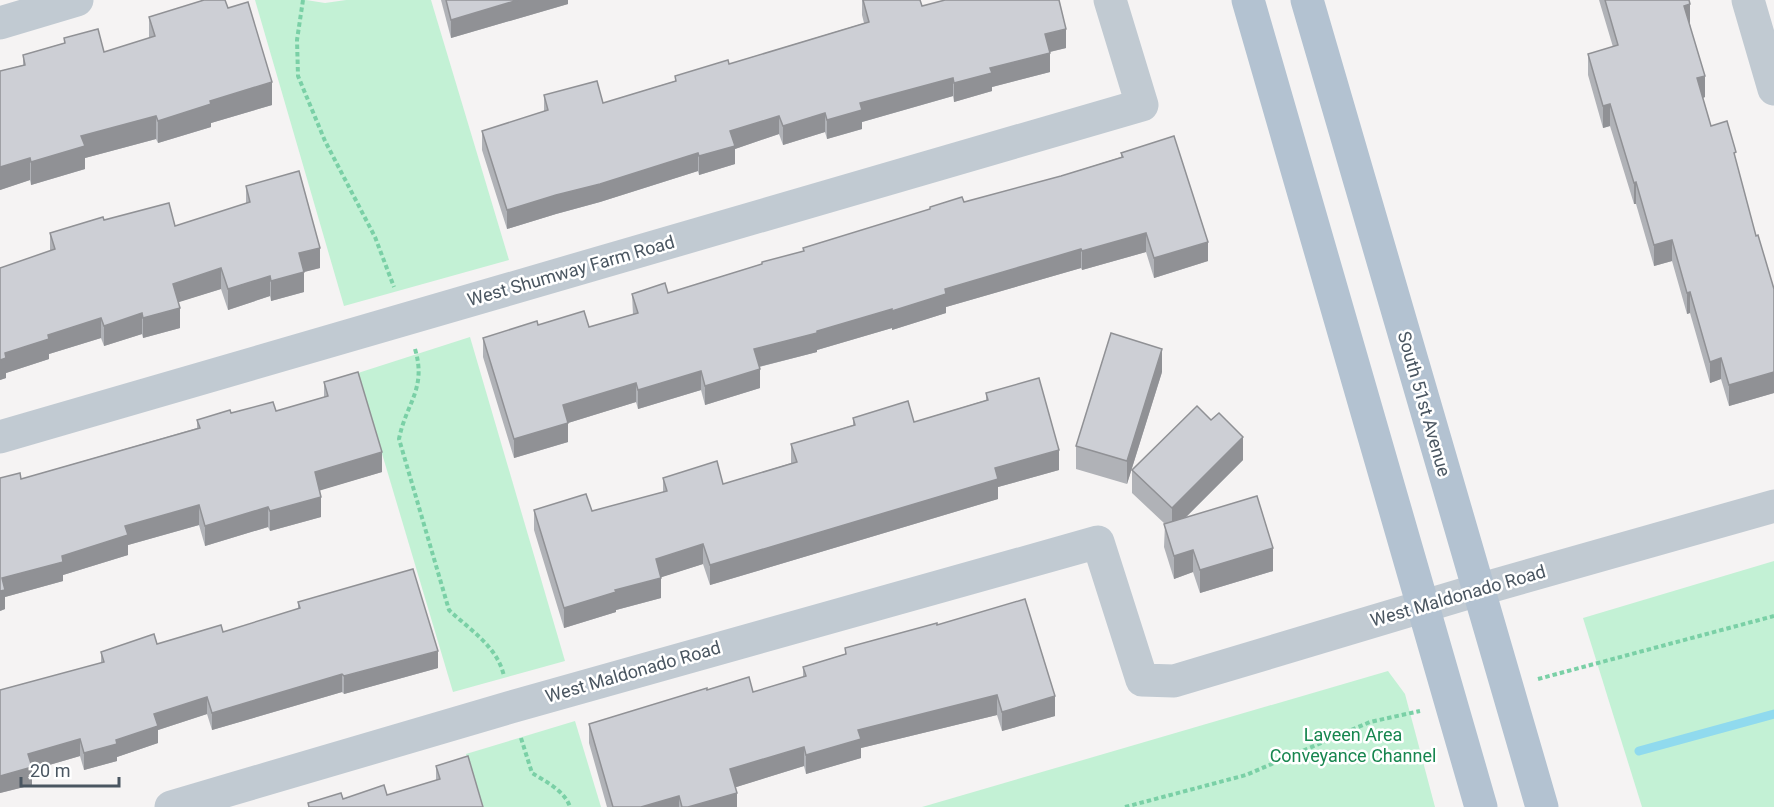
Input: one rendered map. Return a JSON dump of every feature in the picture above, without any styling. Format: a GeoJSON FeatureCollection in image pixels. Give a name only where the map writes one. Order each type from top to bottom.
{"type":"FeatureCollection","features":[{"type":"Feature","properties":{"kind":"main road"},"geometry":{"type":"LineString","coordinates":[[1248,0],[1481,807]]}},
{"type":"Feature","properties":{"kind":"main road","name":"South 51st Avenue"},"geometry":{"type":"LineString","coordinates":[[1307,0],[1542,807]]}},
{"type":"Feature","properties":{"kind":"street"},"geometry":{"type":"LineString","coordinates":[[0,23],[77,0]]}},
{"type":"Feature","properties":{"kind":"street","name":"West Shumway Farm Road"},"geometry":{"type":"LineString","coordinates":[[0,437],[1142,105],[1110,0]]}},
{"type":"Feature","properties":{"kind":"street"},"geometry":{"type":"LineString","coordinates":[[1748,0],[1767,36],[1774,89]]}},
{"type":"Feature","properties":{"kind":"street","name":"West Maldonado Road"},"geometry":{"type":"LineString","coordinates":[[171,807],[511,706],[1098,542],[1142,680],[1174,681],[1478,590],[1774,506]]}},
{"type":"Feature","properties":{"kind":"path"},"geometry":{"type":"LineString","coordinates":[[303,0],[297,40],[298,76],[325,141],[375,237],[406,319],[419,362],[419,381],[414,400],[402,423],[399,439],[449,610],[492,648],[503,669],[511,706],[532,773],[548,782],[568,801],[570,807]]}},
{"type":"Feature","properties":{"kind":"green space"},"geometry":{"type":"Polygon","coordinates":[[[255,0],[306,0],[325,3],[346,0],[431,0],[509,260],[344,306],[255,0]]]}},
{"type":"Feature","properties":{"kind":"green space"},"geometry":{"type":"Polygon","coordinates":[[[470,337],[565,661],[453,692],[358,373],[470,337]]]}},
{"type":"Feature","properties":{"kind":"green space"},"geometry":{"type":"Polygon","coordinates":[[[1774,561],[1774,807],[1642,807],[1583,618],[1774,561]]]}},
{"type":"Feature","properties":{"kind":"green space","name":"Laveen Area Conveyance Channel"},"geometry":{"type":"Polygon","coordinates":[[[1388,671],[1405,694],[1435,807],[922,807],[1388,671]]]}},
{"type":"Feature","properties":{"kind":"green space"},"geometry":{"type":"Polygon","coordinates":[[[575,721],[601,807],[482,807],[466,754],[575,721]]]}},
{"type":"Feature","properties":{"kind":"building"},"geometry":{"type":"Polygon","coordinates":[[[204,0],[225,0],[228,8],[248,2],[272,82],[210,101],[211,104],[158,121],[156,116],[81,136],[85,146],[31,162],[30,158],[0,167],[0,71],[25,65],[23,55],[65,43],[64,38],[98,29],[104,52],[155,36],[149,17],[204,0]]]}},
{"type":"Feature","properties":{"kind":"building"},"geometry":{"type":"Polygon","coordinates":[[[446,0],[518,0],[451,20],[446,0]]]}},
{"type":"Feature","properties":{"kind":"building"},"geometry":{"type":"Polygon","coordinates":[[[863,0],[920,0],[922,6],[945,0],[1059,0],[1066,29],[1045,34],[1050,53],[990,68],[992,73],[954,83],[953,78],[860,103],[862,110],[827,120],[825,113],[783,126],[779,116],[730,131],[735,146],[699,156],[698,153],[507,210],[482,131],[548,110],[544,95],[597,81],[603,103],[676,81],[675,76],[728,60],[729,64],[869,22],[863,0]]]}},
{"type":"Feature","properties":{"kind":"building"},"geometry":{"type":"Polygon","coordinates":[[[1605,0],[1689,0],[1690,4],[1684,6],[1705,76],[1697,78],[1711,126],[1727,121],[1756,236],[1758,235],[1774,289],[1774,372],[1729,385],[1721,358],[1710,362],[1672,240],[1654,245],[1610,104],[1603,106],[1588,54],[1618,45],[1605,0]]]}},
{"type":"Feature","properties":{"kind":"building"},"geometry":{"type":"Polygon","coordinates":[[[1174,136],[1208,242],[1154,258],[1146,233],[1082,251],[1081,249],[945,289],[946,294],[892,311],[892,309],[817,331],[817,333],[754,349],[760,369],[705,386],[701,371],[638,390],[636,383],[563,405],[568,423],[514,439],[483,338],[537,321],[538,325],[584,311],[589,327],[638,313],[632,294],[665,283],[668,293],[762,264],[762,262],[804,251],[803,248],[962,197],[964,202],[1123,157],[1121,153],[1174,136]]]}},
{"type":"Feature","properties":{"kind":"building"},"geometry":{"type":"Polygon","coordinates":[[[299,171],[320,248],[299,253],[304,272],[271,281],[270,276],[228,289],[221,268],[173,284],[180,308],[143,318],[142,313],[104,326],[101,318],[48,335],[49,339],[5,353],[6,358],[0,360],[0,268],[55,249],[50,233],[103,217],[104,220],[169,203],[175,226],[250,202],[246,186],[299,171]]]}},
{"type":"Feature","properties":{"kind":"building"},"geometry":{"type":"Polygon","coordinates":[[[1111,333],[1162,349],[1127,461],[1076,446],[1111,333]]]}},
{"type":"Feature","properties":{"kind":"building"},"geometry":{"type":"Polygon","coordinates":[[[358,372],[382,452],[315,472],[321,497],[270,511],[268,507],[205,526],[199,505],[125,526],[128,535],[62,556],[63,562],[2,578],[5,590],[0,591],[0,478],[20,473],[21,479],[200,428],[197,420],[230,410],[231,413],[273,402],[276,411],[328,396],[324,382],[358,372]]]}},
{"type":"Feature","properties":{"kind":"building"},"geometry":{"type":"Polygon","coordinates":[[[1039,378],[1059,450],[995,468],[998,479],[710,565],[703,544],[656,559],[661,578],[615,590],[616,592],[564,608],[534,510],[586,494],[592,511],[667,491],[663,478],[717,461],[723,484],[797,462],[791,444],[855,425],[853,418],[908,401],[914,422],[988,400],[986,393],[1039,378]]]}},
{"type":"Feature","properties":{"kind":"building"},"geometry":{"type":"Polygon","coordinates":[[[1197,406],[1211,420],[1219,413],[1243,437],[1172,508],[1132,470],[1197,406]]]}},
{"type":"Feature","properties":{"kind":"building"},"geometry":{"type":"Polygon","coordinates":[[[1257,496],[1273,548],[1200,570],[1193,550],[1174,556],[1164,524],[1257,496]]]}},
{"type":"Feature","properties":{"kind":"building"},"geometry":{"type":"Polygon","coordinates":[[[413,569],[438,651],[344,676],[342,674],[212,713],[207,697],[154,714],[158,726],[116,740],[117,744],[84,753],[80,739],[28,754],[32,767],[0,776],[0,690],[104,662],[101,652],[154,634],[157,644],[221,625],[223,632],[300,608],[298,602],[413,569]]]}},
{"type":"Feature","properties":{"kind":"building"},"geometry":{"type":"Polygon","coordinates":[[[1025,599],[1055,696],[1002,712],[997,695],[858,730],[861,739],[806,755],[804,747],[730,769],[737,793],[688,807],[682,807],[679,796],[641,807],[613,807],[589,724],[749,677],[753,692],[806,676],[803,667],[846,654],[845,648],[937,623],[937,625],[1025,599]]]}},
{"type":"Feature","properties":{"kind":"building"},"geometry":{"type":"Polygon","coordinates":[[[468,756],[483,807],[309,807],[308,803],[341,793],[343,799],[384,785],[387,795],[440,779],[436,766],[468,756]]]}},
{"type":"Feature","properties":{"kind":"waterway"},"geometry":{"type":"LineString","coordinates":[[1639,751],[1774,714]]}}]}
